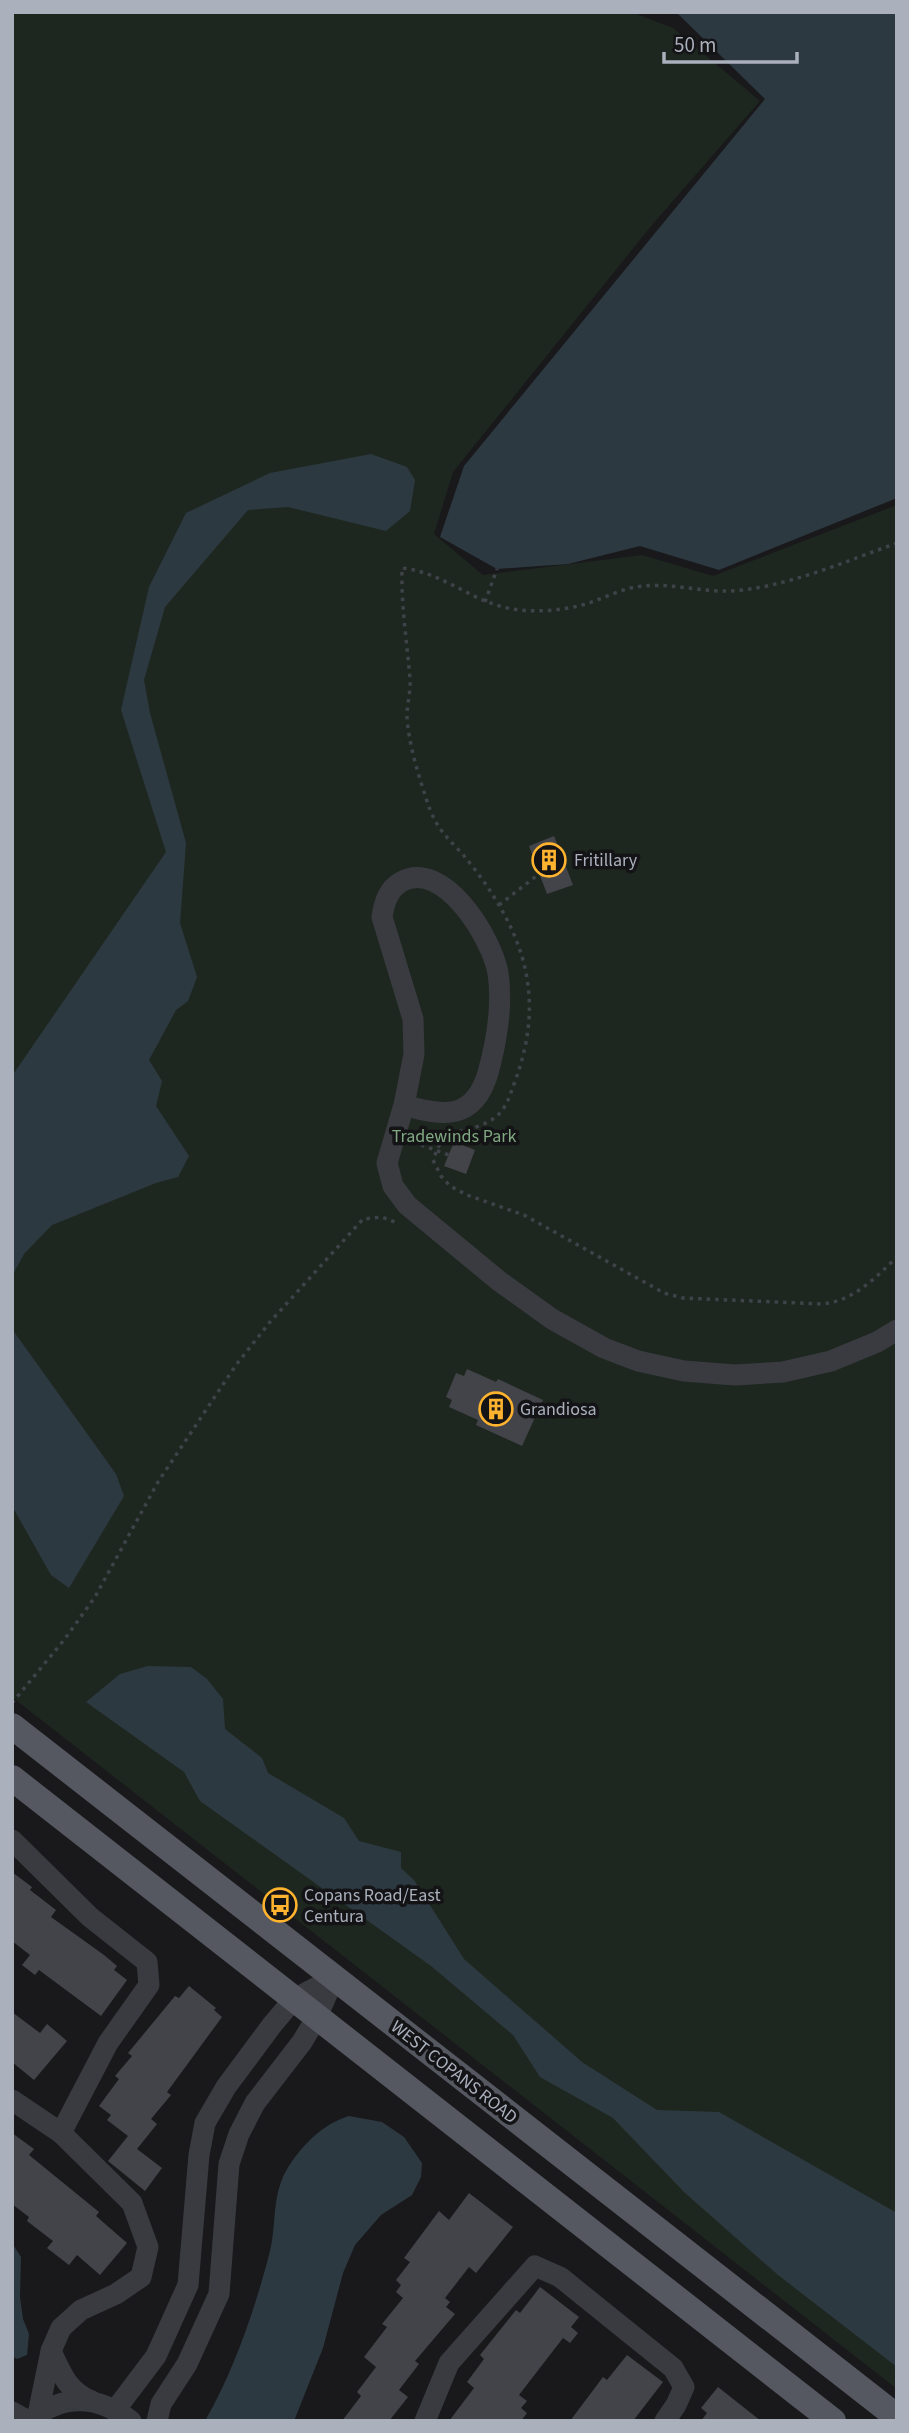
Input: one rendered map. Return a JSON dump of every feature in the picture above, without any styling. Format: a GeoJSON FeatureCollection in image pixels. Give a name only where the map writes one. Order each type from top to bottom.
{"type":"FeatureCollection","features":[{"type":"Feature","properties":{"kind":"main road","name":"WEST COPANS ROAD"},"geometry":{"type":"LineString","coordinates":[[12,1726],[897,2417]]}},
{"type":"Feature","properties":{"kind":"main road"},"geometry":{"type":"LineString","coordinates":[[12,1778],[833,2421]]}},
{"type":"Feature","properties":{"kind":"street"},"geometry":{"type":"LineString","coordinates":[[404,1105],[431,1113],[448,1114],[462,1110],[474,1101],[485,1084],[495,1049],[500,1011],[498,971],[485,939],[460,902],[441,883],[424,877],[409,877],[396,885],[384,901],[382,917],[413,1019],[414,1054],[404,1105],[387,1163],[393,1186],[407,1205],[499,1281],[552,1319],[604,1348],[638,1361],[735,1376],[783,1371],[831,1361],[877,1342],[897,1330]]}},
{"type":"Feature","properties":{"kind":"street"},"geometry":{"type":"LineString","coordinates":[[12,1840],[90,1917],[146,1962],[149,1985],[108,2043],[61,2133]]}},
{"type":"Feature","properties":{"kind":"street"},"geometry":{"type":"LineString","coordinates":[[51,2351],[66,2384],[79,2396],[123,2415],[156,2356],[188,2285],[198,2155],[205,2123],[226,2087],[294,1999],[334,1978]]}},
{"type":"Feature","properties":{"kind":"street"},"geometry":{"type":"LineString","coordinates":[[157,2421],[160,2404],[187,2364],[219,2294],[229,2164],[239,2134],[255,2102],[302,2042],[317,2017],[334,1978]]}},
{"type":"Feature","properties":{"kind":"street"},"geometry":{"type":"LineString","coordinates":[[12,2099],[61,2133],[132,2203],[148,2247],[141,2277],[116,2294],[81,2310],[61,2328],[51,2351],[32,2419]]}},
{"type":"Feature","properties":{"kind":"street"},"geometry":{"type":"LineString","coordinates":[[205,2123],[239,2134]]}},
{"type":"Feature","properties":{"kind":"street"},"geometry":{"type":"LineString","coordinates":[[425,2421],[449,2363],[536,2266],[560,2277],[673,2368],[684,2387],[665,2421]]}},
{"type":"Feature","properties":{"kind":"street"},"geometry":{"type":"LineString","coordinates":[[174,2316],[202,2333]]}},
{"type":"Feature","properties":{"kind":"street"},"geometry":{"type":"LineString","coordinates":[[32,2419],[55,2405],[94,2401]]}},
{"type":"Feature","properties":{"kind":"street"},"geometry":{"type":"LineString","coordinates":[[12,2412],[32,2419]]}},
{"type":"Feature","properties":{"kind":"path"},"geometry":{"type":"LineString","coordinates":[[897,543],[823,570],[755,587],[728,591],[642,586],[587,604],[556,610],[520,610],[485,603],[422,570],[402,568],[405,651],[410,681],[407,716],[425,797],[433,820],[444,837],[472,865],[512,929],[524,958],[529,1002],[526,1053],[513,1087],[496,1119],[465,1131],[447,1134],[436,1150],[433,1160],[435,1167],[450,1186],[467,1195],[524,1215],[664,1293],[683,1297],[836,1303],[848,1298],[877,1277],[897,1257]]}},
{"type":"Feature","properties":{"kind":"path"},"geometry":{"type":"LineString","coordinates":[[485,603],[497,569]]}},
{"type":"Feature","properties":{"kind":"path"},"geometry":{"type":"LineString","coordinates":[[499,905],[540,874]]}},
{"type":"Feature","properties":{"kind":"path"},"geometry":{"type":"LineString","coordinates":[[394,1135],[449,1154]]}},
{"type":"Feature","properties":{"kind":"path"},"geometry":{"type":"LineString","coordinates":[[12,1703],[64,1640],[95,1597],[158,1482],[255,1340],[363,1219],[382,1217],[403,1225]]}},
{"type":"Feature","properties":{"kind":"path"},"geometry":{"type":"LineString","coordinates":[[290,1912],[296,1905]]}},
{"type":"Feature","properties":{"kind":"green space","name":"Tradewinds Park"},"geometry":{"type":"Polygon","coordinates":[[[12,12],[631,12],[673,28],[760,101],[652,225],[453,472],[434,534],[483,575],[642,555],[713,576],[897,505],[897,2389],[12,1697],[12,12]]]}},
{"type":"Feature","properties":{"kind":"shaded area"},"geometry":{"type":"Polygon","coordinates":[[[676,12],[897,12],[897,498],[719,570],[640,546],[568,564],[497,569],[440,537],[464,466],[765,99],[676,12]]]}},
{"type":"Feature","properties":{"kind":"shaded area"},"geometry":{"type":"Polygon","coordinates":[[[371,454],[407,467],[415,480],[410,511],[386,531],[288,507],[248,510],[165,607],[144,680],[150,713],[186,843],[180,923],[197,977],[188,1001],[176,1010],[149,1060],[162,1081],[156,1106],[189,1156],[178,1177],[156,1183],[52,1225],[24,1254],[12,1276],[12,1076],[166,852],[121,710],[149,587],[186,513],[270,473],[371,454]]]}},
{"type":"Feature","properties":{"kind":"shaded area"},"geometry":{"type":"Polygon","coordinates":[[[12,1329],[116,1474],[124,1496],[69,1588],[51,1575],[12,1506],[12,1329]]]}},
{"type":"Feature","properties":{"kind":"shaded area"},"geometry":{"type":"Polygon","coordinates":[[[148,1666],[191,1667],[207,1679],[223,1699],[225,1729],[262,1758],[268,1773],[344,1818],[359,1841],[401,1852],[401,1868],[414,1880],[464,1959],[582,2062],[657,2110],[719,2112],[897,2213],[897,2367],[778,2275],[684,2192],[613,2118],[540,2077],[513,2035],[431,1966],[200,1801],[184,1772],[86,1702],[120,1674],[148,1666]]]}},
{"type":"Feature","properties":{"kind":"shaded area"},"geometry":{"type":"Polygon","coordinates":[[[349,2116],[382,2122],[404,2137],[422,2163],[421,2177],[412,2195],[381,2215],[355,2245],[343,2273],[323,2348],[294,2421],[205,2421],[234,2361],[257,2298],[271,2244],[281,2181],[298,2153],[313,2138],[330,2125],[349,2116]]]}},
{"type":"Feature","properties":{"kind":"shaded area"},"geometry":{"type":"Polygon","coordinates":[[[12,2243],[21,2257],[20,2297],[23,2319],[29,2334],[27,2355],[17,2359],[12,2356],[12,2243]]]}},
{"type":"Feature","properties":{"kind":"building","name":"Fritillary"},"geometry":{"type":"Polygon","coordinates":[[[554,836],[573,885],[547,894],[529,846],[554,836]]]}},
{"type":"Feature","properties":{"kind":"building"},"geometry":{"type":"Polygon","coordinates":[[[454,1142],[475,1150],[466,1174],[444,1166],[454,1142]]]}},
{"type":"Feature","properties":{"kind":"building","name":"Grandiosa"},"geometry":{"type":"Polygon","coordinates":[[[467,1369],[496,1382],[498,1379],[543,1400],[522,1446],[476,1425],[478,1420],[449,1407],[452,1400],[446,1397],[456,1373],[464,1376],[467,1369]]]}},
{"type":"Feature","properties":{"kind":"building"},"geometry":{"type":"Polygon","coordinates":[[[12,1872],[56,1910],[51,1917],[104,1955],[117,1966],[114,1970],[127,1980],[101,2016],[39,1970],[35,1975],[22,1965],[30,1955],[12,1941],[12,1872]]]}},
{"type":"Feature","properties":{"kind":"building"},"geometry":{"type":"Polygon","coordinates":[[[189,1986],[216,2008],[214,2010],[222,2017],[167,2092],[171,2095],[151,2119],[157,2124],[137,2149],[162,2168],[145,2191],[108,2161],[128,2136],[107,2120],[111,2115],[99,2106],[119,2079],[115,2076],[132,2056],[128,2053],[175,1996],[179,1998],[189,1986]]]}},
{"type":"Feature","properties":{"kind":"building"},"geometry":{"type":"Polygon","coordinates":[[[12,2012],[40,2033],[47,2024],[67,2041],[34,2080],[12,2062],[12,2012]]]}},
{"type":"Feature","properties":{"kind":"building"},"geometry":{"type":"Polygon","coordinates":[[[12,2133],[34,2149],[29,2155],[99,2212],[96,2216],[127,2243],[100,2275],[77,2255],[69,2265],[47,2248],[53,2241],[27,2221],[29,2217],[12,2204],[12,2133]]]}},
{"type":"Feature","properties":{"kind":"building"},"geometry":{"type":"Polygon","coordinates":[[[469,2193],[513,2227],[476,2273],[469,2267],[445,2298],[450,2302],[446,2307],[455,2314],[415,2361],[419,2364],[399,2390],[408,2397],[389,2421],[342,2421],[361,2396],[357,2392],[376,2367],[364,2357],[387,2327],[382,2324],[403,2298],[396,2292],[401,2285],[396,2280],[410,2262],[404,2258],[439,2211],[449,2220],[469,2193]]]}},
{"type":"Feature","properties":{"kind":"building"},"geometry":{"type":"Polygon","coordinates":[[[540,2287],[579,2317],[571,2327],[578,2333],[570,2343],[563,2338],[519,2395],[527,2401],[521,2408],[527,2413],[521,2421],[449,2421],[474,2388],[467,2382],[484,2359],[480,2355],[516,2310],[520,2313],[540,2287]]]}},
{"type":"Feature","properties":{"kind":"building"},"geometry":{"type":"Polygon","coordinates":[[[627,2355],[663,2382],[633,2421],[570,2421],[603,2377],[607,2380],[627,2355]]]}},
{"type":"Feature","properties":{"kind":"building"},"geometry":{"type":"Polygon","coordinates":[[[718,2387],[761,2421],[701,2421],[707,2413],[701,2408],[718,2387]]]}},
{"type":"Feature","properties":{"kind":"place","name":"Fritillary"},"geometry":{"type":"Point","coordinates":[549,860]}},
{"type":"Feature","properties":{"kind":"place","name":"Grandiosa"},"geometry":{"type":"Point","coordinates":[496,1409]}},
{"type":"Feature","properties":{"kind":"place","name":"Copans Road/East Centura"},"geometry":{"type":"Point","coordinates":[280,1905]}}]}
